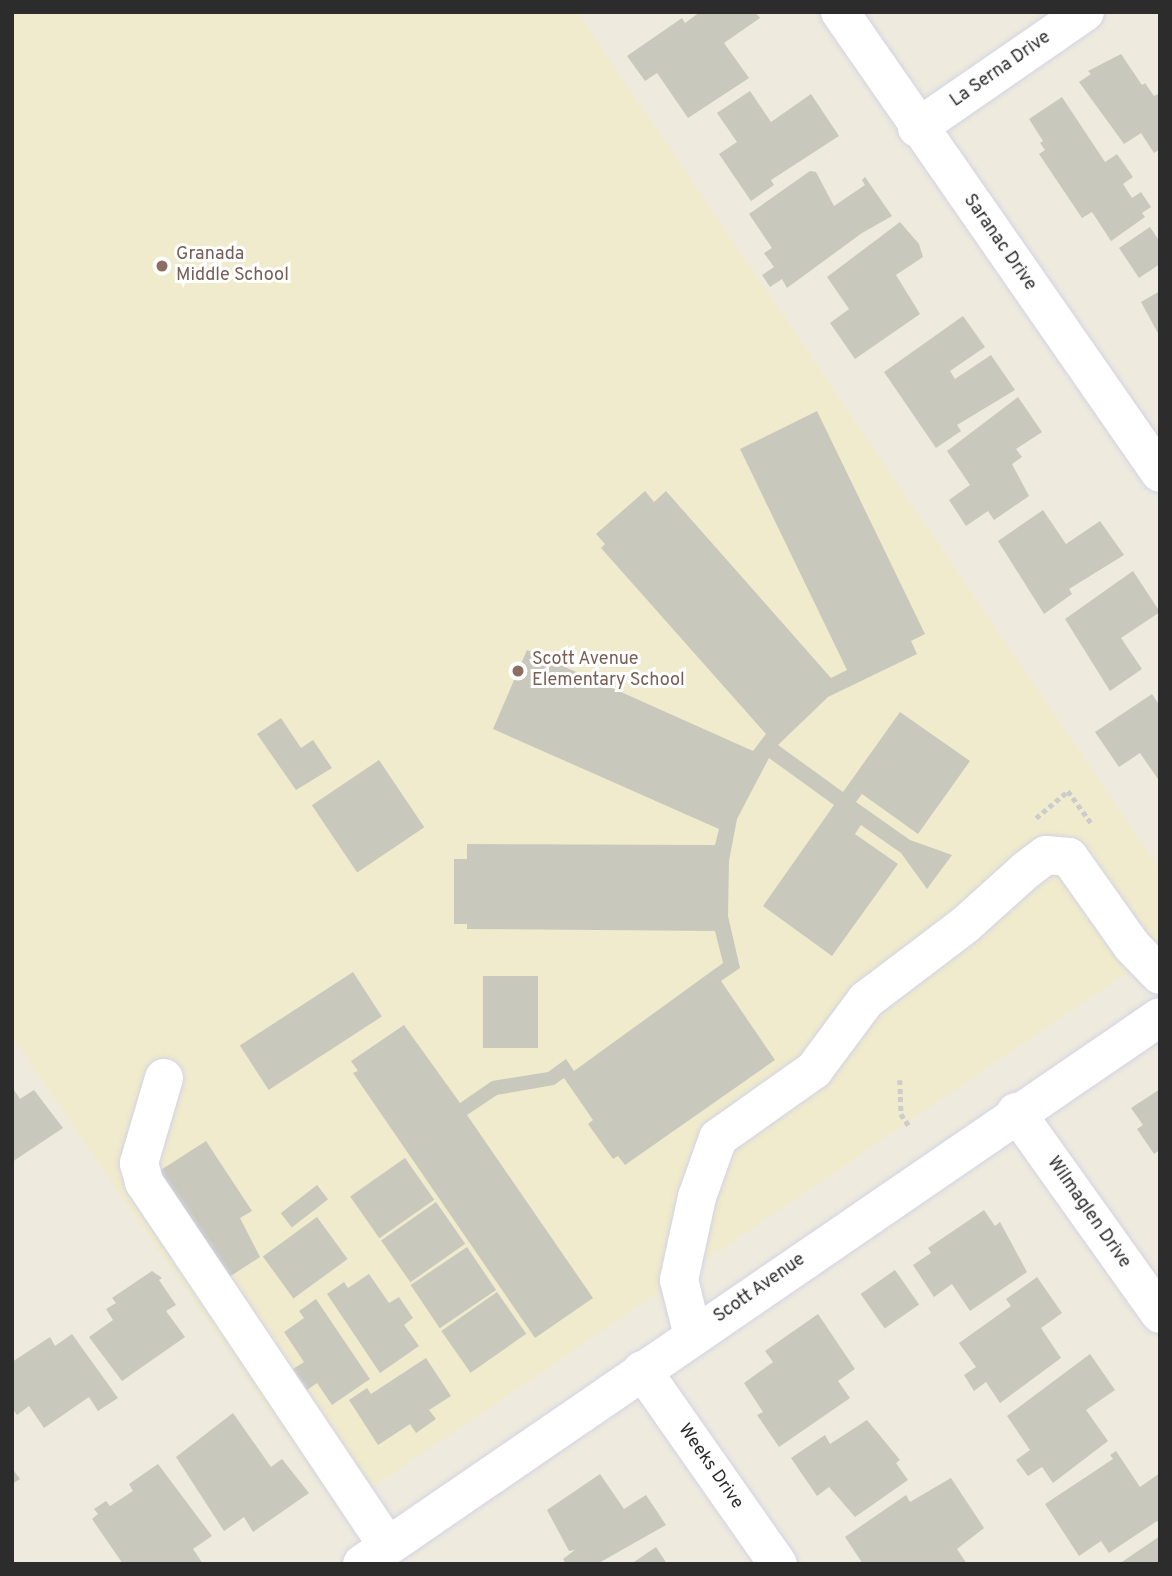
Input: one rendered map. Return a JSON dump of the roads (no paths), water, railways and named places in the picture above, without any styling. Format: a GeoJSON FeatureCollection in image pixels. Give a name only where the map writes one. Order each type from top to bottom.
{"type":"FeatureCollection","features":[{"type":"Feature","properties":{"kind":"street","name":"Saranac Drive"},"geometry":{"type":"LineString","coordinates":[[840,12],[917,128],[1160,473]]}},
{"type":"Feature","properties":{"kind":"street","name":"La Serna Drive"},"geometry":{"type":"LineString","coordinates":[[917,128],[1085,12]]}},
{"type":"Feature","properties":{"kind":"street"},"geometry":{"type":"LineString","coordinates":[[693,1336],[679,1280],[697,1197],[718,1138],[814,1070],[866,1000],[965,925],[1026,870],[1046,855],[1069,858],[1132,946],[1160,975]]}},
{"type":"Feature","properties":{"kind":"street","name":"Scott Avenue"},"geometry":{"type":"LineString","coordinates":[[375,1555],[1016,1112],[1160,1017]]}},
{"type":"Feature","properties":{"kind":"street"},"geometry":{"type":"LineString","coordinates":[[164,1078],[139,1163],[144,1182],[375,1555]]}},
{"type":"Feature","properties":{"kind":"street","name":"Wilmaglen Drive"},"geometry":{"type":"LineString","coordinates":[[1016,1112],[1160,1314]]}},
{"type":"Feature","properties":{"kind":"street","name":"Weeks Drive"},"geometry":{"type":"LineString","coordinates":[[642,1370],[778,1564]]}},
{"type":"Feature","properties":{"kind":"place","name":"Granada Middle School"},"geometry":{"type":"Point","coordinates":[162,266]}},
{"type":"Feature","properties":{"kind":"place","name":"Scott Avenue Elementary School"},"geometry":{"type":"Point","coordinates":[518,671]}}]}
